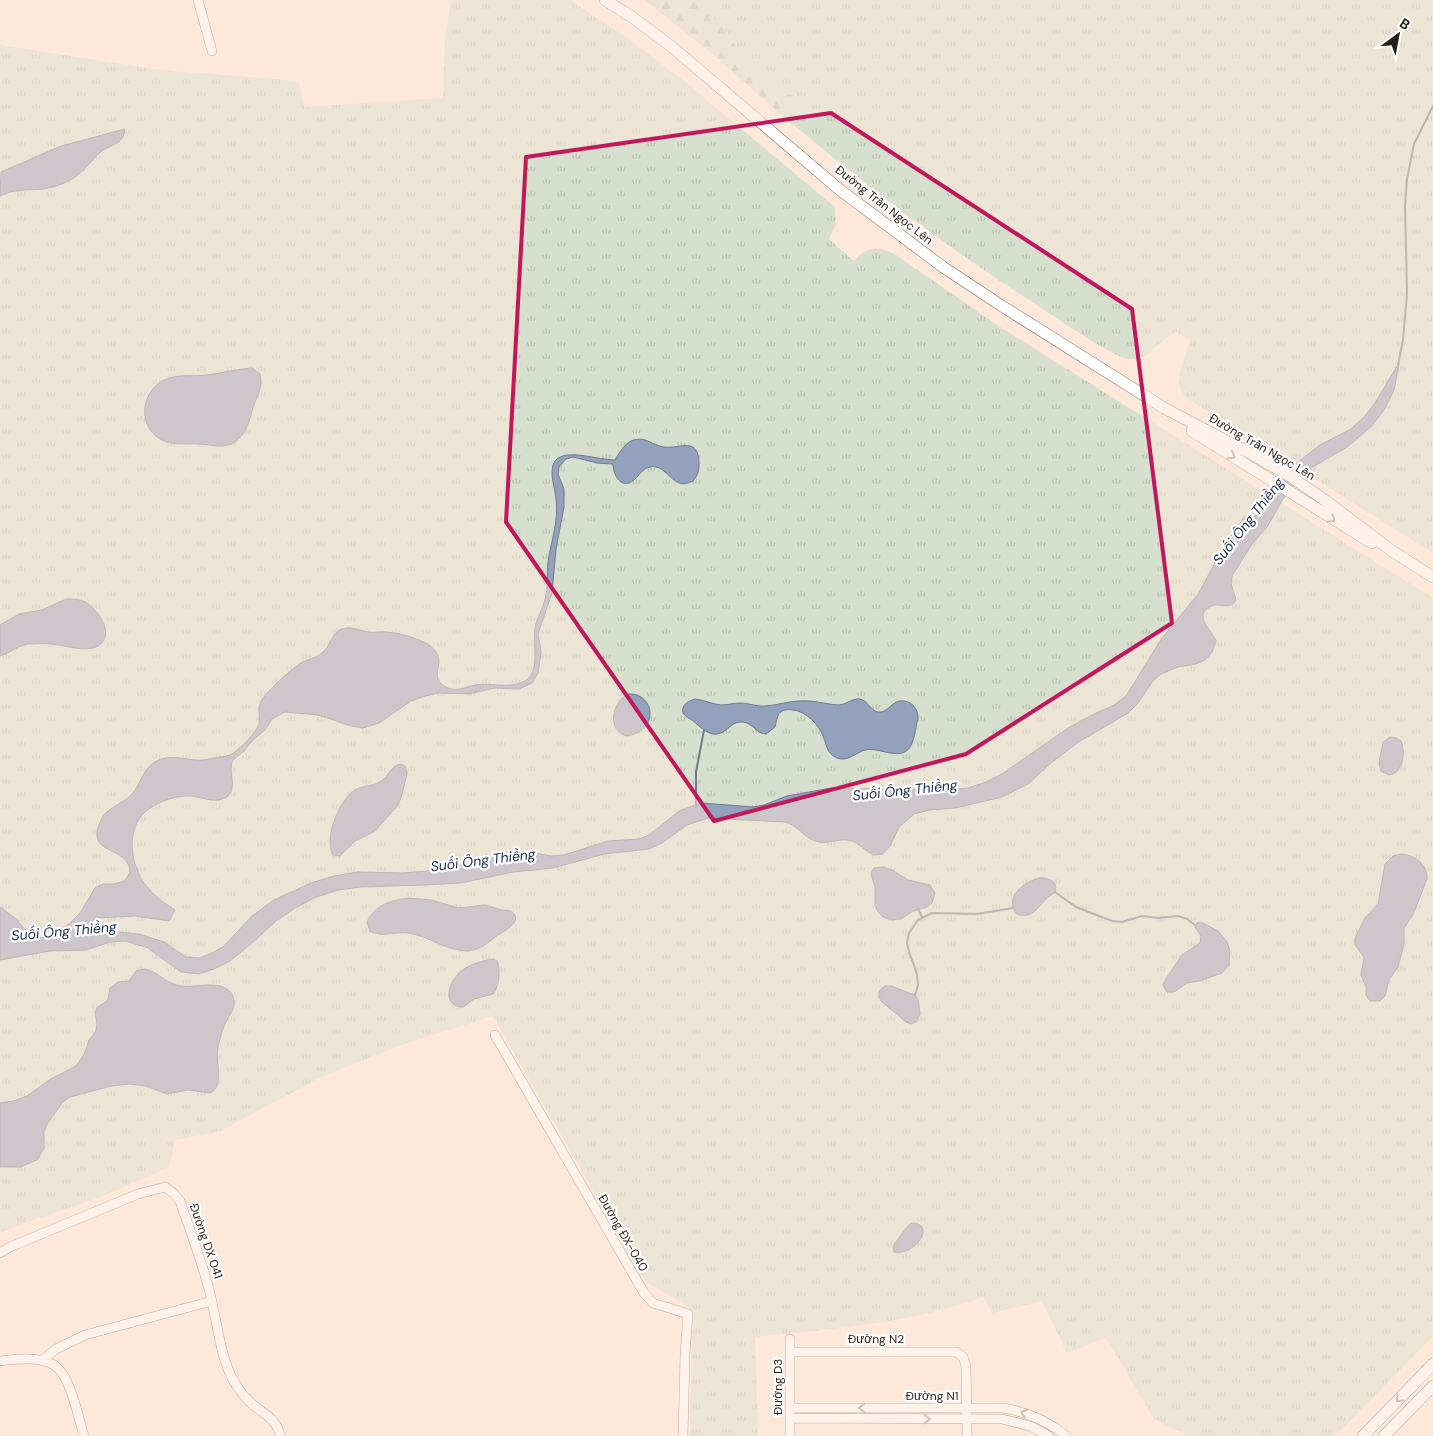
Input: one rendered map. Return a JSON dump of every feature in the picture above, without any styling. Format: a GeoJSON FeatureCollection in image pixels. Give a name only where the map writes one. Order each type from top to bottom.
{"type":"FeatureCollection","features":[{"type":"Feature","properties":{"kind":"street"},"geometry":{"type":"LineString","coordinates":[[198,0],[212,51]]}},
{"type":"Feature","properties":{"kind":"street","name":"Đường Trần Ngọc Lên"},"geometry":{"type":"LineString","coordinates":[[605,0],[632,17],[680,53],[840,190],[914,247],[1002,306],[1164,408],[1281,471],[1332,505],[1392,551],[1433,577]]}},
{"type":"Feature","properties":{"kind":"street","name":"Đường Trần Ngọc Lên"},"geometry":{"type":"LineString","coordinates":[[1164,408],[1183,425],[1361,537],[1392,551]]}},
{"type":"Feature","properties":{"kind":"street","name":"Đường ĐX-040"},"geometry":{"type":"LineString","coordinates":[[496,1035],[644,1293],[653,1303],[688,1314],[683,1436]]}},
{"type":"Feature","properties":{"kind":"street","name":"Đường DX 041"},"geometry":{"type":"LineString","coordinates":[[0,1253],[10,1247],[138,1194],[165,1187],[180,1201],[201,1260],[224,1355],[232,1378],[248,1401],[272,1418],[280,1436]]}},
{"type":"Feature","properties":{"kind":"street"},"geometry":{"type":"LineString","coordinates":[[42,1361],[56,1349],[85,1335],[212,1301]]}},
{"type":"Feature","properties":{"kind":"street","name":"Đường D3"},"geometry":{"type":"LineString","coordinates":[[790,1339],[790,1436]]}},
{"type":"Feature","properties":{"kind":"street","name":"Đường N2"},"geometry":{"type":"LineString","coordinates":[[790,1352],[951,1352],[960,1355],[966,1366],[967,1408]]}},
{"type":"Feature","properties":{"kind":"street"},"geometry":{"type":"LineString","coordinates":[[0,1361],[13,1359],[42,1361],[54,1364],[64,1374],[84,1436]]}},
{"type":"Feature","properties":{"kind":"street"},"geometry":{"type":"LineString","coordinates":[[1363,1436],[1433,1364]]}},
{"type":"Feature","properties":{"kind":"street"},"geometry":{"type":"LineString","coordinates":[[1384,1436],[1433,1386]]}},
{"type":"Feature","properties":{"kind":"street","name":"Đường N1"},"geometry":{"type":"LineString","coordinates":[[790,1408],[1003,1408],[1024,1412],[1043,1420],[1066,1436]]}},
{"type":"Feature","properties":{"kind":"street"},"geometry":{"type":"LineString","coordinates":[[967,1408],[967,1436]]}},
{"type":"Feature","properties":{"kind":"street","name":"Đường N1"},"geometry":{"type":"LineString","coordinates":[[790,1418],[1002,1419],[1030,1426],[1049,1436]]}},
{"type":"Feature","properties":{"kind":"highlighted area"},"geometry":{"type":"Polygon","coordinates":[[[831,113],[1132,309],[1172,623],[966,754],[714,821],[506,522],[526,157],[831,113]]]}},
{"type":"Feature","properties":{"kind":"green space"},"geometry":{"type":"Polygon","coordinates":[[[451,0],[570,0],[627,38],[684,81],[835,207],[836,224],[829,239],[854,261],[863,252],[874,249],[884,250],[896,255],[997,325],[1433,598],[1433,1336],[1335,1436],[1190,1436],[1154,1419],[1106,1338],[1067,1353],[1042,1301],[992,1313],[984,1297],[956,1306],[900,1319],[842,1328],[755,1337],[758,1436],[690,1436],[693,1310],[644,1280],[493,1016],[407,1043],[323,1076],[220,1131],[175,1140],[169,1167],[98,1198],[0,1233],[0,45],[160,70],[299,81],[304,107],[443,98],[445,41],[451,0]]]}},
{"type":"Feature","properties":{"kind":"green space"},"geometry":{"type":"Polygon","coordinates":[[[645,0],[1433,0],[1433,553],[1185,397],[1179,383],[1179,376],[1190,340],[1176,332],[1143,357],[1129,359],[1112,352],[1088,338],[985,271],[894,206],[787,119],[707,49],[645,0]]]}},
{"type":"Feature","properties":{"kind":"green space"},"geometry":{"type":"Polygon","coordinates":[[[645,0],[697,0],[728,33],[747,68],[776,90],[806,98],[797,112],[793,125],[717,58],[645,0]]]}},
{"type":"Feature","properties":{"kind":"water"},"geometry":{"type":"Polygon","coordinates":[[[125,129],[120,141],[100,153],[70,180],[49,188],[14,191],[0,196],[1,172],[61,146],[125,129]]]}},
{"type":"Feature","properties":{"kind":"water"},"geometry":{"type":"Polygon","coordinates":[[[1399,363],[1394,390],[1384,410],[1372,426],[1347,447],[1311,468],[1296,482],[1232,576],[1231,584],[1236,599],[1234,602],[1230,605],[1214,605],[1204,613],[1204,622],[1216,641],[1212,652],[1205,660],[1196,664],[1178,667],[1161,674],[1152,682],[1138,703],[1128,713],[1077,743],[1028,784],[1002,797],[955,808],[929,810],[914,814],[899,827],[890,846],[883,854],[874,855],[851,841],[815,841],[785,822],[708,818],[687,825],[662,843],[649,849],[604,854],[553,868],[513,872],[461,883],[360,887],[338,890],[316,897],[295,908],[276,921],[230,961],[199,974],[181,972],[148,948],[126,941],[110,942],[86,950],[50,951],[0,960],[0,907],[15,918],[30,935],[38,938],[47,937],[58,932],[80,913],[95,888],[103,884],[125,881],[130,872],[128,863],[123,857],[102,845],[98,840],[97,832],[101,820],[107,812],[132,794],[146,771],[152,764],[158,761],[168,758],[202,760],[226,756],[235,752],[248,740],[258,726],[261,701],[267,693],[297,666],[322,653],[334,635],[341,629],[349,628],[368,632],[393,633],[414,638],[427,644],[436,652],[438,657],[437,676],[442,684],[448,688],[458,689],[480,684],[511,685],[522,683],[529,678],[535,664],[535,629],[546,594],[548,562],[556,523],[557,507],[552,467],[557,459],[562,456],[576,455],[615,460],[620,451],[630,441],[639,439],[664,447],[692,447],[696,449],[698,455],[699,468],[693,481],[687,483],[677,482],[661,469],[649,467],[634,480],[625,484],[616,476],[613,464],[597,463],[573,457],[566,459],[559,467],[558,474],[564,489],[564,507],[556,549],[552,593],[538,634],[541,652],[538,673],[532,683],[519,689],[494,688],[469,694],[439,693],[425,696],[411,701],[379,723],[363,728],[318,715],[285,712],[272,719],[265,730],[233,760],[231,765],[232,787],[228,796],[219,800],[191,796],[173,798],[160,802],[150,808],[138,820],[132,840],[134,861],[138,872],[149,889],[175,910],[169,921],[135,916],[98,918],[93,920],[91,925],[92,932],[97,935],[119,932],[139,934],[164,942],[186,957],[199,958],[223,947],[252,916],[274,900],[311,883],[334,876],[358,872],[403,873],[428,871],[467,864],[494,855],[511,852],[529,852],[551,856],[564,855],[608,841],[639,839],[649,835],[679,811],[701,803],[754,807],[787,796],[831,788],[948,790],[968,788],[986,782],[1002,774],[1068,728],[1114,705],[1126,696],[1162,638],[1199,593],[1221,551],[1245,516],[1251,518],[1262,513],[1276,484],[1289,469],[1320,445],[1351,429],[1364,417],[1375,403],[1399,363]]]}},
{"type":"Feature","properties":{"kind":"water"},"geometry":{"type":"Polygon","coordinates":[[[252,368],[260,374],[261,384],[248,424],[238,440],[219,446],[171,443],[154,435],[149,428],[145,411],[146,402],[149,394],[162,381],[179,376],[207,375],[252,368]]]}},
{"type":"Feature","properties":{"kind":"water"},"geometry":{"type":"Polygon","coordinates":[[[66,599],[85,602],[100,616],[105,629],[105,635],[103,641],[98,646],[81,649],[49,644],[28,644],[0,656],[0,625],[19,614],[42,610],[66,599]]]}},
{"type":"Feature","properties":{"kind":"water"},"geometry":{"type":"Polygon","coordinates":[[[628,694],[637,695],[644,699],[650,712],[649,720],[645,727],[627,736],[620,733],[616,728],[614,716],[618,703],[628,694]]]}},
{"type":"Feature","properties":{"kind":"water"},"geometry":{"type":"Polygon","coordinates":[[[695,699],[721,705],[740,703],[763,706],[805,701],[838,705],[860,699],[878,712],[885,711],[896,702],[904,701],[914,706],[918,718],[912,743],[907,751],[898,754],[865,750],[848,758],[841,759],[833,756],[815,723],[803,713],[784,710],[779,714],[775,727],[766,734],[763,734],[749,724],[740,722],[723,732],[714,734],[706,731],[683,713],[683,708],[686,704],[695,699]]]}},
{"type":"Feature","properties":{"kind":"water"},"geometry":{"type":"Polygon","coordinates":[[[1390,737],[1401,741],[1403,757],[1397,771],[1389,775],[1381,771],[1379,763],[1383,742],[1390,737]]]}},
{"type":"Feature","properties":{"kind":"water"},"geometry":{"type":"Polygon","coordinates":[[[400,764],[405,766],[407,773],[398,805],[375,831],[355,841],[340,856],[333,855],[330,848],[332,830],[339,810],[349,795],[361,787],[381,781],[394,767],[400,764]]]}},
{"type":"Feature","properties":{"kind":"water"},"geometry":{"type":"Polygon","coordinates":[[[1401,854],[1411,856],[1420,862],[1425,869],[1427,879],[1413,915],[1404,928],[1404,944],[1398,967],[1389,980],[1385,996],[1380,1001],[1370,1001],[1366,995],[1366,987],[1361,975],[1364,957],[1355,945],[1355,938],[1365,918],[1378,904],[1385,864],[1393,856],[1401,854]]]}},
{"type":"Feature","properties":{"kind":"water"},"geometry":{"type":"Polygon","coordinates":[[[883,867],[908,880],[930,885],[935,893],[932,903],[927,907],[913,911],[901,919],[892,920],[883,917],[875,905],[875,887],[871,873],[874,868],[883,867]]]}},
{"type":"Feature","properties":{"kind":"water"},"geometry":{"type":"Polygon","coordinates":[[[1039,878],[1046,878],[1052,881],[1056,888],[1055,892],[1030,914],[1017,914],[1012,902],[1017,891],[1027,883],[1039,878]]]}},
{"type":"Feature","properties":{"kind":"water"},"geometry":{"type":"Polygon","coordinates":[[[409,898],[432,900],[458,908],[485,905],[511,911],[516,918],[509,928],[477,949],[468,951],[452,949],[408,933],[379,934],[370,931],[367,922],[374,911],[384,904],[409,898]]]}},
{"type":"Feature","properties":{"kind":"water"},"geometry":{"type":"Polygon","coordinates":[[[1201,922],[1218,931],[1227,942],[1230,951],[1229,965],[1222,973],[1187,983],[1174,992],[1167,992],[1163,985],[1167,977],[1182,955],[1200,943],[1201,936],[1195,927],[1197,923],[1201,922]]]}},
{"type":"Feature","properties":{"kind":"water"},"geometry":{"type":"Polygon","coordinates":[[[494,959],[497,961],[499,973],[497,987],[493,994],[474,999],[463,1007],[451,1002],[449,991],[451,984],[459,973],[474,964],[494,959]]]}},
{"type":"Feature","properties":{"kind":"water"},"geometry":{"type":"Polygon","coordinates":[[[144,969],[175,985],[219,986],[225,988],[233,996],[233,1009],[225,1025],[218,1047],[218,1080],[215,1090],[210,1093],[188,1090],[167,1094],[146,1086],[129,1084],[111,1086],[70,1097],[63,1102],[47,1124],[44,1132],[44,1148],[37,1160],[20,1167],[0,1167],[0,1103],[27,1096],[49,1080],[76,1066],[84,1055],[89,1040],[96,1031],[95,1012],[98,1007],[108,1000],[110,988],[118,982],[129,981],[136,971],[144,969]]]}},
{"type":"Feature","properties":{"kind":"water"},"geometry":{"type":"Polygon","coordinates":[[[885,986],[891,986],[915,995],[918,999],[920,1014],[916,1022],[911,1024],[906,1022],[881,1001],[879,991],[885,986]]]}},
{"type":"Feature","properties":{"kind":"water"},"geometry":{"type":"Polygon","coordinates":[[[911,1223],[919,1224],[922,1228],[923,1233],[920,1239],[910,1249],[894,1252],[894,1245],[911,1223]]]}},
{"type":"Feature","properties":{"kind":"waterway","name":"Suối Ông Thiềng"},"geometry":{"type":"LineString","coordinates":[[1398,365],[1403,340],[1407,293],[1405,206],[1407,179],[1414,144],[1433,106]]}},
{"type":"Feature","properties":{"kind":"waterway"},"geometry":{"type":"LineString","coordinates":[[696,807],[696,772],[704,730]]}},
{"type":"Feature","properties":{"kind":"waterway"},"geometry":{"type":"LineString","coordinates":[[1055,892],[1076,907],[1112,921],[1122,922],[1142,916],[1159,918],[1178,916],[1187,919],[1195,925]]}},
{"type":"Feature","properties":{"kind":"waterway"},"geometry":{"type":"LineString","coordinates":[[915,995],[918,985],[917,974],[907,943],[909,933],[918,920],[932,913],[977,914],[1013,908]]}},
{"type":"Feature","properties":{"kind":"waterway"},"geometry":{"type":"LineString","coordinates":[[918,909],[922,917]]}}]}
